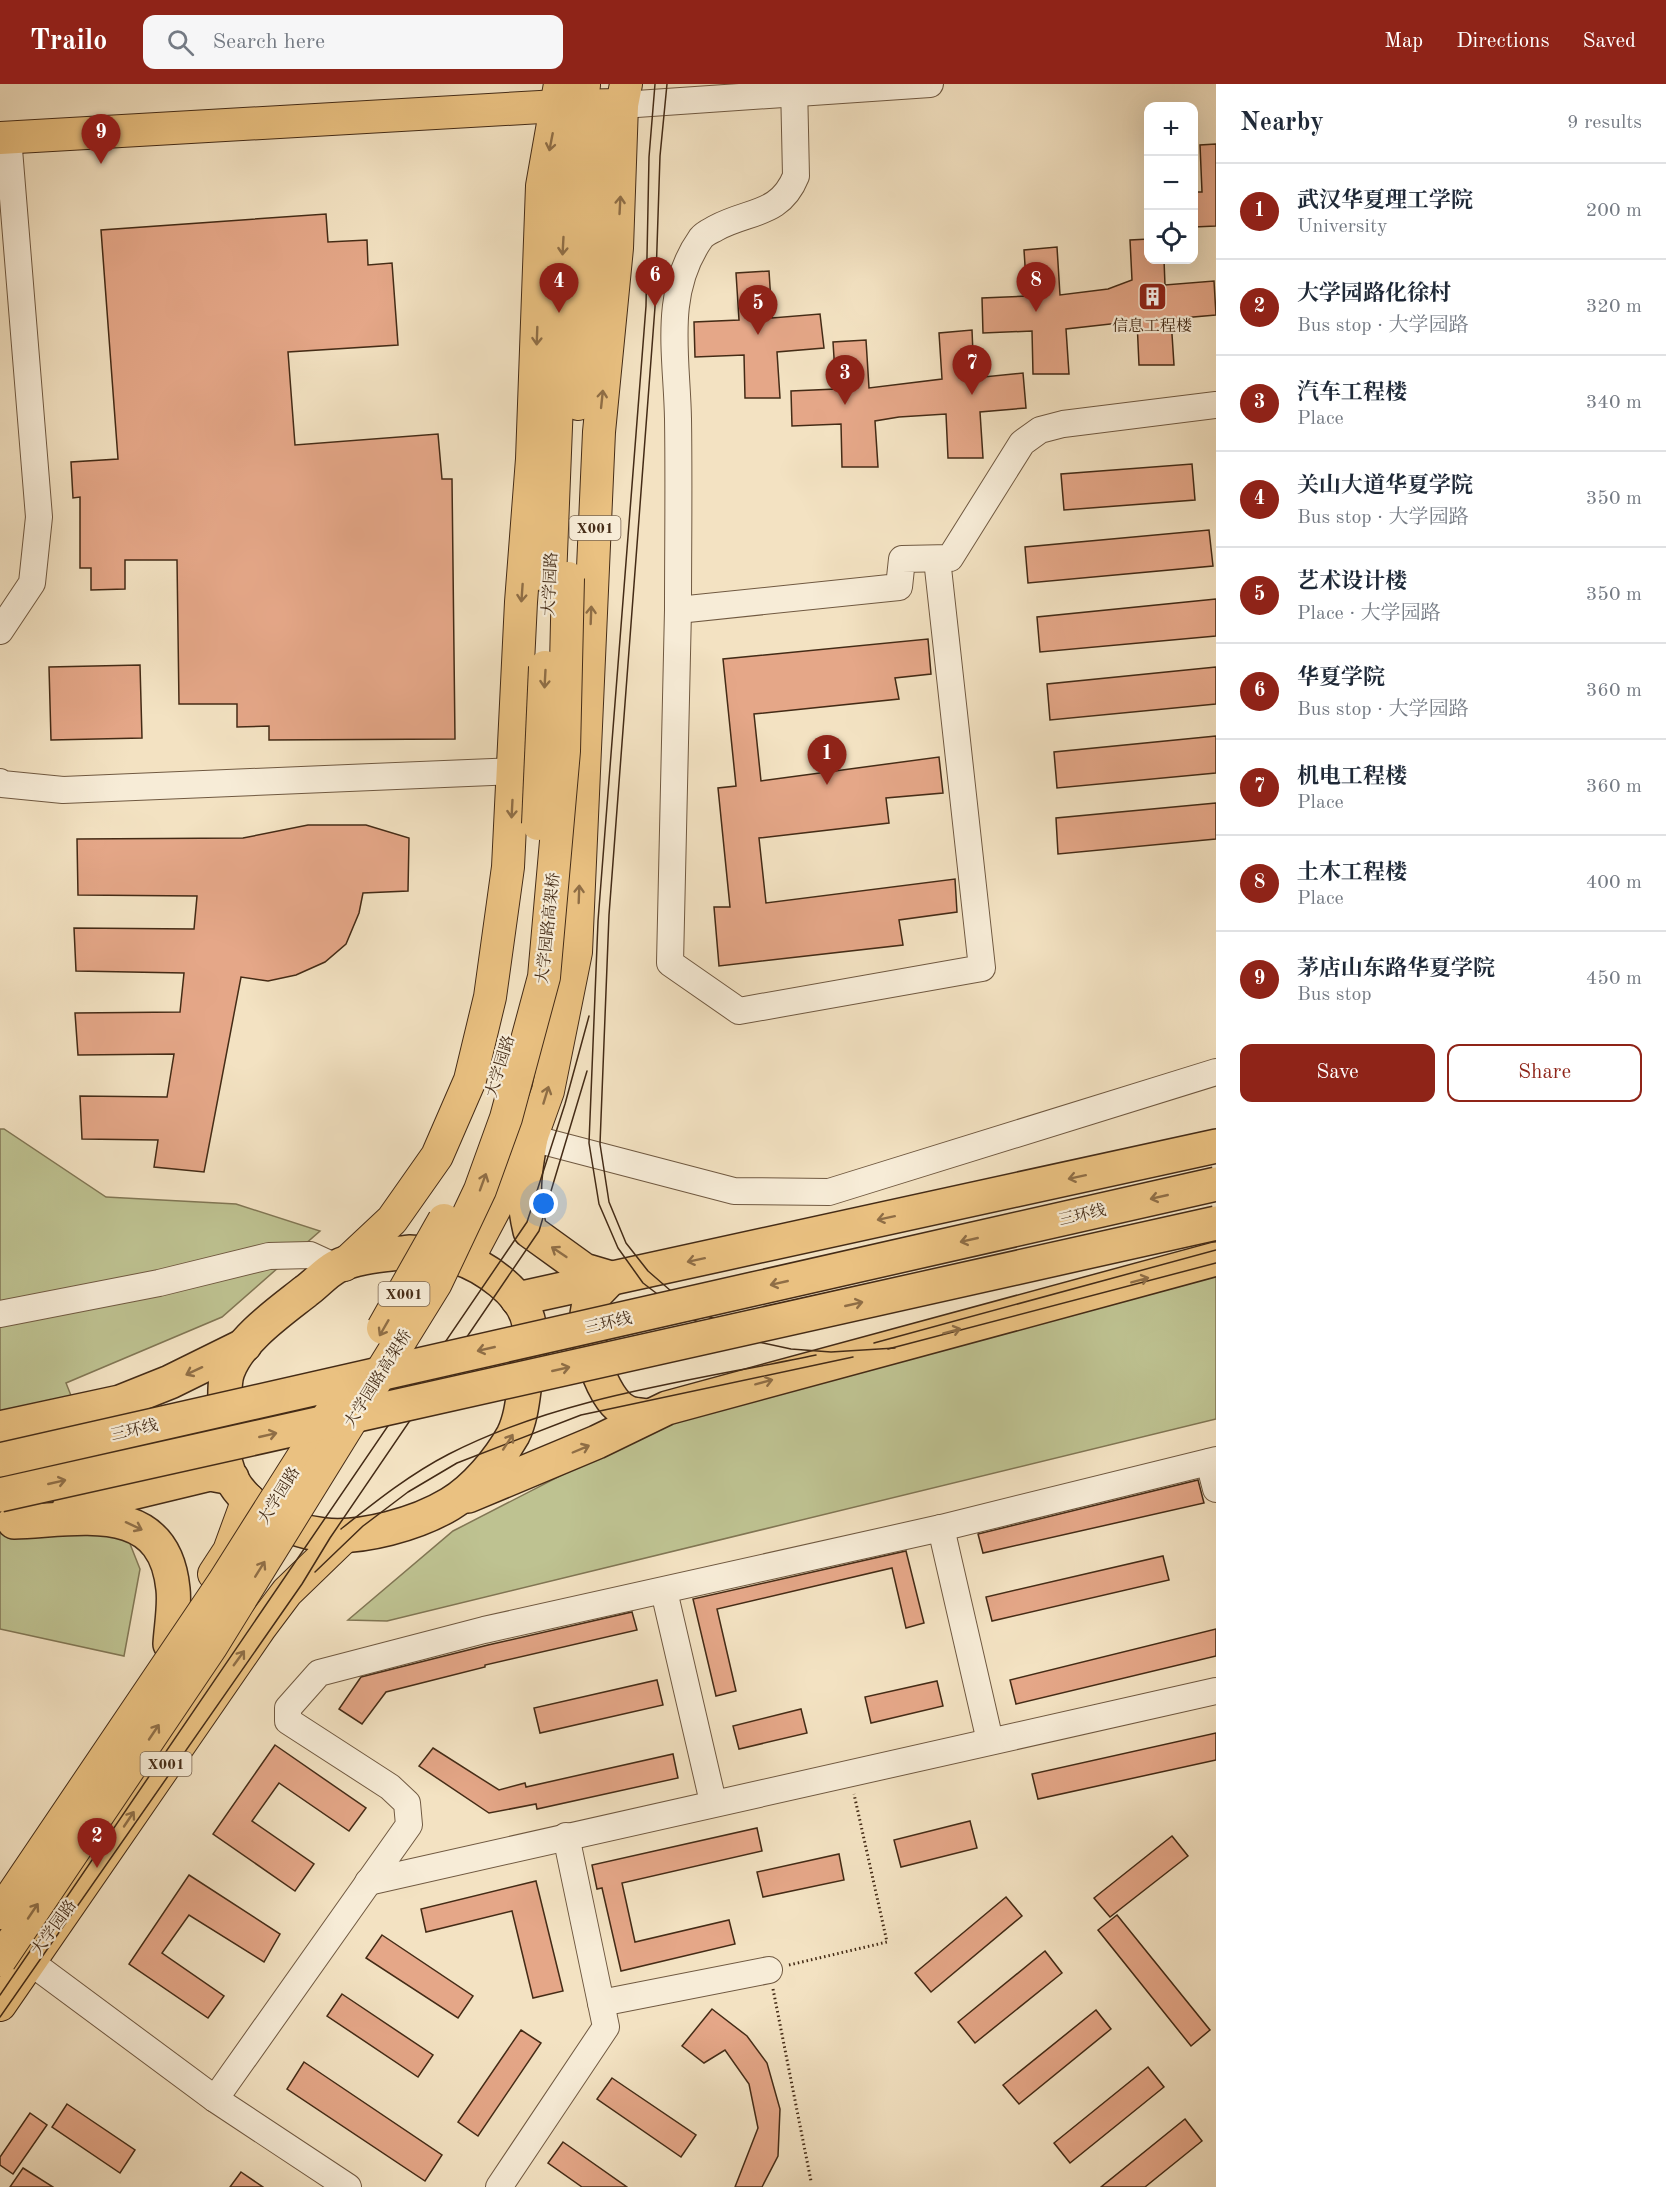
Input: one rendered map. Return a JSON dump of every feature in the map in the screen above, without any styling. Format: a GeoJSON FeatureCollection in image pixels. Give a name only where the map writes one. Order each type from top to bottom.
{"type":"FeatureCollection","features":[{"type":"Feature","properties":{"kind":"highway"},"geometry":{"type":"LineString","coordinates":[[531,1138],[524,1175],[523,1201],[530,1231],[584,1270],[610,1278]]}},
{"type":"Feature","properties":{"kind":"highway"},"geometry":{"type":"LineString","coordinates":[[517,1299],[1216,1146]]}},
{"type":"Feature","properties":{"kind":"highway","name":"三环线"},"geometry":{"type":"LineString","coordinates":[[0,1460],[1216,1184]]}},
{"type":"Feature","properties":{"kind":"highway"},"geometry":{"type":"LineString","coordinates":[[5,1514],[1216,1223]]}},
{"type":"Feature","properties":{"kind":"highway"},"geometry":{"type":"LineString","coordinates":[[240,1488],[226,1464],[223,1430],[228,1371],[246,1344],[267,1321],[340,1266],[409,1252],[436,1253],[467,1261],[496,1278],[522,1305],[529,1324],[528,1363],[521,1413],[513,1434],[495,1461],[472,1486],[450,1504]]}},
{"type":"Feature","properties":{"kind":"highway"},"geometry":{"type":"LineString","coordinates":[[5,1514],[210,1474],[240,1488],[274,1518],[304,1531],[346,1535],[376,1532],[450,1504],[587,1446],[667,1408],[1216,1259]]}},
{"type":"Feature","properties":{"kind":"highway"},"geometry":{"type":"LineString","coordinates":[[610,1278],[595,1295],[588,1308],[589,1336],[596,1371],[603,1389],[625,1412],[649,1416]]}},
{"type":"Feature","properties":{"kind":"highway"},"geometry":{"type":"LineString","coordinates":[[0,1428],[120,1402],[170,1382],[246,1344]]}},
{"type":"Feature","properties":{"kind":"highway"},"geometry":{"type":"LineString","coordinates":[[5,1514],[128,1521],[145,1531],[160,1545],[169,1565],[174,1590],[170,1644]]}},
{"type":"Feature","properties":{"kind":"main road"},"geometry":{"type":"LineString","coordinates":[[4,138],[593,95]]}},
{"type":"Feature","properties":{"kind":"main road"},"geometry":{"type":"LineString","coordinates":[[340,1266],[392,1220],[437,1156],[470,1080],[490,998],[502,926],[514,771],[564,486],[565,199],[593,95]]}},
{"type":"Feature","properties":{"kind":"main road"},"geometry":{"type":"LineString","coordinates":[[547,573],[532,459],[542,186],[593,95]]}},
{"type":"Feature","properties":{"kind":"main road","name":"X001"},"geometry":{"type":"LineString","coordinates":[[467,1261],[531,1138],[548,1090],[576,952],[599,432],[617,248],[593,95]]}},
{"type":"Feature","properties":{"kind":"main road"},"geometry":{"type":"LineString","coordinates":[[547,573],[564,486],[599,432]]}},
{"type":"Feature","properties":{"kind":"main road","name":"大学园路"},"geometry":{"type":"LineString","coordinates":[[0,1913],[223,1583],[374,1344],[413,1278],[452,1202],[473,1150],[505,1050],[520,991],[529,930],[538,823],[547,573]]}},
{"type":"Feature","properties":{"kind":"main road","name":"大学园路高架桥"},"geometry":{"type":"LineString","coordinates":[[14,1960],[436,1283],[480,1190],[506,1118],[544,977],[564,751],[547,573]]}},
{"type":"Feature","properties":{"kind":"main road","name":"大学园路"},"geometry":{"type":"LineString","coordinates":[[0,1895],[170,1644],[229,1551],[240,1488]]}},
{"type":"Feature","properties":{"kind":"main road","name":"大学园路"},"geometry":{"type":"LineString","coordinates":[[0,2005],[14,1960],[97,1868],[208,1701],[287,1592],[346,1535]]}},
{"type":"Feature","properties":{"kind":"street"},"geometry":{"type":"LineString","coordinates":[[593,95],[930,84]]}},
{"type":"Feature","properties":{"kind":"street"},"geometry":{"type":"LineString","coordinates":[[794,89],[796,176],[790,190],[778,204],[737,219],[702,236],[687,265],[675,303],[672,327],[678,417],[678,610],[670,963],[739,1011],[982,968],[937,559]]}},
{"type":"Feature","properties":{"kind":"street"},"geometry":{"type":"LineString","coordinates":[[0,631],[32,583],[39,517],[4,138]]}},
{"type":"Feature","properties":{"kind":"street"},"geometry":{"type":"LineString","coordinates":[[678,610],[899,587],[902,559],[950,558],[1022,443],[1040,430],[1063,424],[1216,405]]}},
{"type":"Feature","properties":{"kind":"street"},"geometry":{"type":"LineString","coordinates":[[0,782],[63,790],[514,771]]}},
{"type":"Feature","properties":{"kind":"street"},"geometry":{"type":"LineString","coordinates":[[531,1138],[734,1191],[829,1192],[1216,1072]]}},
{"type":"Feature","properties":{"kind":"street"},"geometry":{"type":"LineString","coordinates":[[0,1314],[159,1283],[269,1256],[310,1256],[340,1266]]}},
{"type":"Feature","properties":{"kind":"street"},"geometry":{"type":"LineString","coordinates":[[215,2099],[409,1825],[407,1803],[390,1787],[288,1721],[288,1708],[319,1673],[484,1630],[941,1528],[1213,1461],[1216,1489]]}},
{"type":"Feature","properties":{"kind":"street"},"geometry":{"type":"LineString","coordinates":[[941,1528],[990,1741]]}},
{"type":"Feature","properties":{"kind":"street"},"geometry":{"type":"LineString","coordinates":[[664,1591],[713,1802]]}},
{"type":"Feature","properties":{"kind":"street"},"geometry":{"type":"LineString","coordinates":[[368,1882],[713,1802],[1216,1691]]}},
{"type":"Feature","properties":{"kind":"street"},"geometry":{"type":"LineString","coordinates":[[499,2187],[606,2027],[566,1836]]}},
{"type":"Feature","properties":{"kind":"street"},"geometry":{"type":"LineString","coordinates":[[0,1918],[14,1960],[215,2099],[348,2187]]}},
{"type":"Feature","properties":{"kind":"street"},"geometry":{"type":"LineString","coordinates":[[601,2003],[769,1970]]}},
{"type":"Feature","properties":{"kind":"path"},"geometry":{"type":"LineString","coordinates":[[811,2181],[769,1970],[887,1942],[850,1772]]}},
{"type":"Feature","properties":{"kind":"green space"},"geometry":{"type":"Polygon","coordinates":[[[0,1129],[4,1129],[106,1197],[236,1204],[320,1231],[222,1317],[66,1383],[140,1569],[124,1656],[0,1629],[0,1129]]]}},
{"type":"Feature","properties":{"kind":"green space"},"geometry":{"type":"Polygon","coordinates":[[[1216,1274],[1216,1419],[387,1621],[348,1620],[453,1531],[632,1439],[657,1399],[1216,1274]]]}},
{"type":"Feature","properties":{"kind":"building"},"geometry":{"type":"Polygon","coordinates":[[[1216,144],[1216,226],[1198,227],[1198,192],[1202,192],[1200,145],[1216,144]]]}},
{"type":"Feature","properties":{"kind":"building"},"geometry":{"type":"Polygon","coordinates":[[[326,214],[328,242],[367,240],[368,265],[392,263],[398,345],[288,352],[295,445],[438,434],[442,479],[452,479],[455,739],[269,740],[269,726],[237,727],[237,704],[179,704],[177,560],[125,560],[125,589],[91,590],[91,568],[80,568],[80,497],[73,498],[71,462],[118,459],[101,230],[326,214]]]}},
{"type":"Feature","properties":{"kind":"building"},"geometry":{"type":"Polygon","coordinates":[[[1144,239],[1144,264],[1164,264],[1165,285],[1214,281],[1216,315],[1171,319],[1174,365],[1139,365],[1137,321],[1066,329],[1069,374],[1033,374],[1032,331],[983,333],[982,298],[1027,296],[1024,250],[1057,247],[1060,295],[1108,289],[1132,280],[1130,240],[1144,239]]]}},
{"type":"Feature","properties":{"kind":"building"},"geometry":{"type":"Polygon","coordinates":[[[769,271],[772,318],[820,314],[824,348],[777,352],[780,398],[745,398],[744,355],[695,357],[694,322],[739,320],[736,273],[769,271]]]}},
{"type":"Feature","properties":{"kind":"building"},"geometry":{"type":"Polygon","coordinates":[[[972,330],[974,378],[1023,373],[1026,408],[980,412],[983,458],[948,458],[946,414],[875,421],[878,467],[842,467],[841,424],[792,426],[791,391],[836,389],[833,342],[866,340],[869,388],[942,379],[939,333],[972,330]]]}},
{"type":"Feature","properties":{"kind":"building"},"geometry":{"type":"Polygon","coordinates":[[[1192,464],[1195,500],[1064,510],[1061,474],[1192,464]]]}},
{"type":"Feature","properties":{"kind":"building"},"geometry":{"type":"Polygon","coordinates":[[[1209,530],[1213,566],[1028,583],[1025,547],[1209,530]]]}},
{"type":"Feature","properties":{"kind":"building"},"geometry":{"type":"Polygon","coordinates":[[[1216,599],[1216,636],[1040,652],[1037,617],[1216,599]]]}},
{"type":"Feature","properties":{"kind":"building"},"geometry":{"type":"Polygon","coordinates":[[[928,639],[931,674],[895,678],[899,699],[754,714],[761,781],[939,757],[943,793],[886,798],[889,823],[759,838],[766,903],[955,879],[957,912],[899,920],[903,945],[719,966],[714,907],[730,907],[718,788],[736,786],[723,659],[928,639]]]}},
{"type":"Feature","properties":{"kind":"building"},"geometry":{"type":"Polygon","coordinates":[[[140,665],[142,738],[51,740],[49,667],[140,665]]]}},
{"type":"Feature","properties":{"kind":"building"},"geometry":{"type":"Polygon","coordinates":[[[1216,667],[1216,704],[1050,720],[1047,684],[1216,667]]]}},
{"type":"Feature","properties":{"kind":"building"},"geometry":{"type":"Polygon","coordinates":[[[1216,736],[1216,773],[1057,788],[1054,752],[1216,736]]]}},
{"type":"Feature","properties":{"kind":"building"},"geometry":{"type":"Polygon","coordinates":[[[1216,803],[1216,839],[1058,854],[1056,818],[1216,803]]]}},
{"type":"Feature","properties":{"kind":"building"},"geometry":{"type":"Polygon","coordinates":[[[308,825],[366,825],[409,838],[408,891],[363,893],[359,913],[346,944],[325,962],[296,975],[268,981],[241,977],[204,1172],[154,1167],[158,1140],[82,1139],[80,1096],[167,1097],[174,1054],[78,1055],[75,1013],[180,1012],[184,973],[76,971],[74,928],[194,929],[197,896],[78,895],[77,839],[243,838],[308,825]]]}},
{"type":"Feature","properties":{"kind":"building"},"geometry":{"type":"Polygon","coordinates":[[[1198,1480],[1204,1503],[983,1553],[978,1534],[1198,1480]]]}},
{"type":"Feature","properties":{"kind":"building"},"geometry":{"type":"Polygon","coordinates":[[[906,1551],[924,1623],[906,1628],[892,1568],[717,1609],[736,1691],[716,1696],[693,1599],[906,1551]]]}},
{"type":"Feature","properties":{"kind":"building"},"geometry":{"type":"Polygon","coordinates":[[[1163,1556],[1169,1580],[992,1621],[986,1597],[1163,1556]]]}},
{"type":"Feature","properties":{"kind":"building"},"geometry":{"type":"Polygon","coordinates":[[[632,1612],[637,1630],[485,1665],[485,1667],[386,1692],[362,1724],[339,1709],[361,1677],[632,1612]]]}},
{"type":"Feature","properties":{"kind":"building"},"geometry":{"type":"Polygon","coordinates":[[[1216,1629],[1216,1656],[1016,1704],[1010,1680],[1216,1629]]]}},
{"type":"Feature","properties":{"kind":"building"},"geometry":{"type":"Polygon","coordinates":[[[657,1680],[663,1705],[540,1733],[534,1708],[657,1680]]]}},
{"type":"Feature","properties":{"kind":"building"},"geometry":{"type":"Polygon","coordinates":[[[937,1681],[943,1706],[871,1723],[865,1697],[937,1681]]]}},
{"type":"Feature","properties":{"kind":"building"},"geometry":{"type":"Polygon","coordinates":[[[801,1709],[807,1733],[739,1749],[733,1726],[801,1709]]]}},
{"type":"Feature","properties":{"kind":"building"},"geometry":{"type":"Polygon","coordinates":[[[1216,1733],[1216,1760],[1038,1799],[1032,1774],[1216,1733]]]}},
{"type":"Feature","properties":{"kind":"building"},"geometry":{"type":"Polygon","coordinates":[[[275,1745],[366,1808],[349,1831],[279,1783],[252,1821],[314,1864],[295,1891],[213,1834],[275,1745]]]}},
{"type":"Feature","properties":{"kind":"building"},"geometry":{"type":"Polygon","coordinates":[[[433,1748],[499,1790],[525,1783],[526,1787],[673,1754],[678,1778],[537,1809],[536,1804],[489,1813],[419,1766],[433,1748]]]}},
{"type":"Feature","properties":{"kind":"building"},"geometry":{"type":"Polygon","coordinates":[[[970,1821],[977,1848],[901,1867],[894,1840],[970,1821]]]}},
{"type":"Feature","properties":{"kind":"building"},"geometry":{"type":"Polygon","coordinates":[[[757,1828],[762,1851],[622,1883],[635,1942],[729,1920],[735,1944],[621,1971],[602,1888],[597,1889],[592,1865],[757,1828]]]}},
{"type":"Feature","properties":{"kind":"building"},"geometry":{"type":"Polygon","coordinates":[[[1172,1836],[1188,1856],[1110,1917],[1094,1898],[1172,1836]]]}},
{"type":"Feature","properties":{"kind":"building"},"geometry":{"type":"Polygon","coordinates":[[[839,1854],[844,1880],[763,1897],[757,1872],[839,1854]]]}},
{"type":"Feature","properties":{"kind":"building"},"geometry":{"type":"Polygon","coordinates":[[[189,1875],[280,1934],[264,1962],[189,1915],[162,1953],[224,1996],[208,2018],[129,1964],[189,1875]]]}},
{"type":"Feature","properties":{"kind":"building"},"geometry":{"type":"Polygon","coordinates":[[[536,1881],[563,1991],[533,1998],[512,1911],[426,1932],[421,1909],[536,1881]]]}},
{"type":"Feature","properties":{"kind":"building"},"geometry":{"type":"Polygon","coordinates":[[[1006,1897],[1022,1916],[931,1992],[915,1973],[1006,1897]]]}},
{"type":"Feature","properties":{"kind":"building"},"geometry":{"type":"Polygon","coordinates":[[[1117,1915],[1210,2030],[1191,2046],[1098,1930],[1117,1915]]]}},
{"type":"Feature","properties":{"kind":"building"},"geometry":{"type":"Polygon","coordinates":[[[382,1935],[473,1996],[458,2018],[366,1958],[382,1935]]]}},
{"type":"Feature","properties":{"kind":"building"},"geometry":{"type":"Polygon","coordinates":[[[1045,1951],[1062,1973],[975,2043],[958,2022],[1045,1951]]]}},
{"type":"Feature","properties":{"kind":"building"},"geometry":{"type":"Polygon","coordinates":[[[342,1994],[433,2055],[418,2077],[327,2016],[342,1994]]]}},
{"type":"Feature","properties":{"kind":"building"},"geometry":{"type":"Polygon","coordinates":[[[712,2009],[747,2036],[767,2063],[780,2109],[778,2156],[762,2187],[735,2187],[758,2128],[749,2084],[725,2050],[704,2063],[682,2046],[712,2009]]]}},
{"type":"Feature","properties":{"kind":"building"},"geometry":{"type":"Polygon","coordinates":[[[1096,2010],[1111,2029],[1019,2104],[1003,2085],[1096,2010]]]}},
{"type":"Feature","properties":{"kind":"building"},"geometry":{"type":"Polygon","coordinates":[[[521,2030],[541,2043],[478,2136],[458,2122],[521,2030]]]}},
{"type":"Feature","properties":{"kind":"building"},"geometry":{"type":"Polygon","coordinates":[[[304,2062],[442,2155],[425,2181],[287,2089],[304,2062]]]}},
{"type":"Feature","properties":{"kind":"building"},"geometry":{"type":"Polygon","coordinates":[[[1148,2067],[1164,2087],[1070,2163],[1054,2143],[1148,2067]]]}},
{"type":"Feature","properties":{"kind":"building"},"geometry":{"type":"Polygon","coordinates":[[[612,2078],[696,2135],[681,2157],[597,2099],[612,2078]]]}},
{"type":"Feature","properties":{"kind":"building"},"geometry":{"type":"Polygon","coordinates":[[[67,2104],[135,2150],[120,2173],[52,2127],[67,2104]]]}},
{"type":"Feature","properties":{"kind":"building"},"geometry":{"type":"Polygon","coordinates":[[[30,2113],[47,2125],[13,2174],[0,2165],[0,2157],[30,2113]]]}},
{"type":"Feature","properties":{"kind":"building"},"geometry":{"type":"Polygon","coordinates":[[[1185,2119],[1202,2141],[1145,2187],[1101,2187],[1185,2119]]]}},
{"type":"Feature","properties":{"kind":"building"},"geometry":{"type":"Polygon","coordinates":[[[563,2142],[627,2187],[582,2187],[548,2163],[563,2142]]]}},
{"type":"Feature","properties":{"kind":"building"},"geometry":{"type":"Polygon","coordinates":[[[23,2168],[53,2187],[10,2187],[23,2168]]]}},
{"type":"Feature","properties":{"kind":"building"},"geometry":{"type":"Polygon","coordinates":[[[241,2172],[263,2187],[230,2187],[241,2172]]]}},
{"type":"Feature","properties":{"kind":"tram line"},"geometry":{"type":"LineString","coordinates":[[655,84],[649,157],[646,306],[598,921],[589,1143],[599,1204],[618,1248],[643,1283],[690,1319],[754,1341],[791,1349],[831,1352],[895,1348]]}},
{"type":"Feature","properties":{"kind":"tram line"},"geometry":{"type":"LineString","coordinates":[[667,84],[660,156],[655,307],[609,915],[600,1144],[609,1202],[626,1243],[648,1271],[694,1311],[729,1324]]}},
{"type":"Feature","properties":{"kind":"tram line"},"geometry":{"type":"LineString","coordinates":[[0,1995],[527,1222],[565,1104],[589,1016]]}},
{"type":"Feature","properties":{"kind":"tram line"},"geometry":{"type":"LineString","coordinates":[[0,2017],[302,1584],[330,1538],[539,1231],[587,1071]]}},
{"type":"Feature","properties":{"kind":"tram line"},"geometry":{"type":"LineString","coordinates":[[874,1343],[1216,1250]]}},
{"type":"Feature","properties":{"kind":"tram line"},"geometry":{"type":"LineString","coordinates":[[888,1349],[1216,1263]]}},
{"type":"Feature","properties":{"kind":"tram line"},"geometry":{"type":"LineString","coordinates":[[341,1529],[420,1470],[492,1434],[582,1404],[629,1392],[816,1355]]}},
{"type":"Feature","properties":{"kind":"tram line"},"geometry":{"type":"LineString","coordinates":[[315,1572],[363,1526],[408,1492],[457,1463],[581,1415],[853,1357]]}},
{"type":"Feature","properties":{"kind":"place","name":"茅店山东路华夏学院"},"geometry":{"type":"Point","coordinates":[101,164]}},
{"type":"Feature","properties":{"kind":"place","name":"信息工程楼"},"geometry":{"type":"Point","coordinates":[1152,297]}},
{"type":"Feature","properties":{"kind":"place","name":"华夏学院"},"geometry":{"type":"Point","coordinates":[655,307]}},
{"type":"Feature","properties":{"kind":"place","name":"土木工程楼"},"geometry":{"type":"Point","coordinates":[1036,312]}},
{"type":"Feature","properties":{"kind":"place","name":"关山大道华夏学院"},"geometry":{"type":"Point","coordinates":[559,313]}},
{"type":"Feature","properties":{"kind":"place","name":"艺术设计楼"},"geometry":{"type":"Point","coordinates":[758,335]}},
{"type":"Feature","properties":{"kind":"place","name":"机电工程楼"},"geometry":{"type":"Point","coordinates":[972,395]}},
{"type":"Feature","properties":{"kind":"place","name":"汽车工程楼"},"geometry":{"type":"Point","coordinates":[845,405]}},
{"type":"Feature","properties":{"kind":"place","name":"武汉华夏理工学院"},"geometry":{"type":"Point","coordinates":[827,785]}},
{"type":"Feature","properties":{"kind":"place","name":"大学园路化徐村"},"geometry":{"type":"Point","coordinates":[97,1868]}}]}
